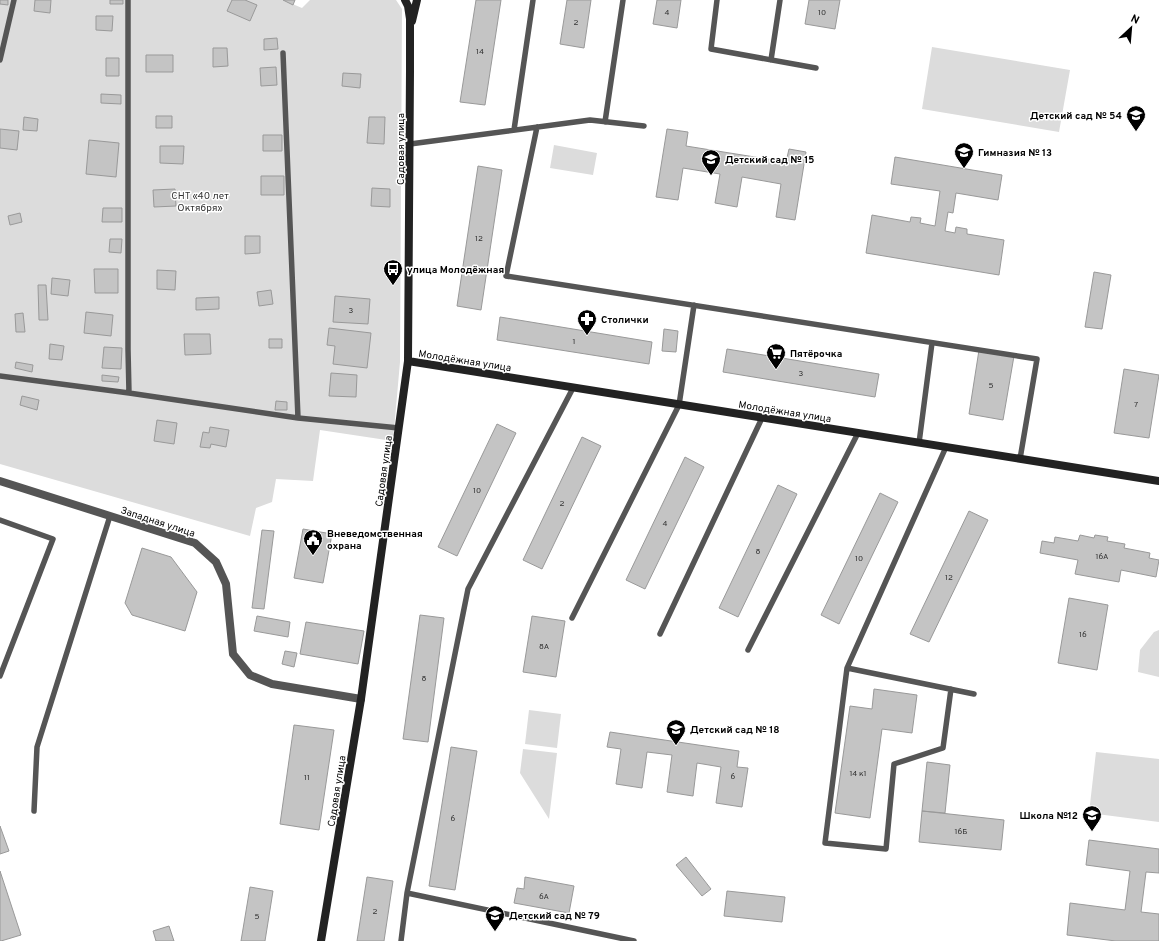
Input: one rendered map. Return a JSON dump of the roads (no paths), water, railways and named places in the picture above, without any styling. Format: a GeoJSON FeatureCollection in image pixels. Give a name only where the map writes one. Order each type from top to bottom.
{"type":"FeatureCollection","features":[{"type":"Feature","properties":{"kind":"street","name":"Садовая улица"},"geometry":{"type":"LineString","coordinates":[[321,941],[361,698],[408,361],[410,29],[408,6],[405,0]]}},
{"type":"Feature","properties":{"kind":"street"},"geometry":{"type":"LineString","coordinates":[[410,29],[417,0]]}},
{"type":"Feature","properties":{"kind":"street","name":"Молодёжная улица"},"geometry":{"type":"LineString","coordinates":[[408,361],[1159,481]]}},
{"type":"Feature","properties":{"kind":"street","name":"Западная улица"},"geometry":{"type":"LineString","coordinates":[[0,481],[195,543],[216,562],[226,584],[233,654],[250,675],[272,684],[361,698]]}},
{"type":"Feature","properties":{"kind":"lane"},"geometry":{"type":"LineString","coordinates":[[0,60],[14,0]]}},
{"type":"Feature","properties":{"kind":"lane"},"geometry":{"type":"LineString","coordinates":[[128,0],[129,393]]}},
{"type":"Feature","properties":{"kind":"lane"},"geometry":{"type":"LineString","coordinates":[[514,130],[533,0]]}},
{"type":"Feature","properties":{"kind":"lane"},"geometry":{"type":"LineString","coordinates":[[605,122],[623,0]]}},
{"type":"Feature","properties":{"kind":"lane"},"geometry":{"type":"LineString","coordinates":[[717,0],[711,49],[816,68]]}},
{"type":"Feature","properties":{"kind":"lane"},"geometry":{"type":"LineString","coordinates":[[771,60],[780,0]]}},
{"type":"Feature","properties":{"kind":"lane"},"geometry":{"type":"LineString","coordinates":[[284,53],[298,418]]}},
{"type":"Feature","properties":{"kind":"lane"},"geometry":{"type":"LineString","coordinates":[[410,144],[590,120],[644,126]]}},
{"type":"Feature","properties":{"kind":"lane"},"geometry":{"type":"LineString","coordinates":[[537,127],[506,276],[1037,359],[1020,459]]}},
{"type":"Feature","properties":{"kind":"lane"},"geometry":{"type":"LineString","coordinates":[[572,618],[679,405],[694,305]]}},
{"type":"Feature","properties":{"kind":"lane"},"geometry":{"type":"LineString","coordinates":[[919,443],[932,342]]}},
{"type":"Feature","properties":{"kind":"lane"},"geometry":{"type":"LineString","coordinates":[[0,376],[298,418],[399,428]]}},
{"type":"Feature","properties":{"kind":"lane"},"geometry":{"type":"LineString","coordinates":[[401,941],[407,893],[468,589],[573,388]]}},
{"type":"Feature","properties":{"kind":"lane"},"geometry":{"type":"LineString","coordinates":[[660,634],[762,418]]}},
{"type":"Feature","properties":{"kind":"lane"},"geometry":{"type":"LineString","coordinates":[[748,650],[858,433]]}},
{"type":"Feature","properties":{"kind":"lane"},"geometry":{"type":"LineString","coordinates":[[946,447],[847,668],[825,843],[886,849],[894,764],[944,748],[951,689]]}},
{"type":"Feature","properties":{"kind":"lane"},"geometry":{"type":"LineString","coordinates":[[34,812],[37,747],[110,516]]}},
{"type":"Feature","properties":{"kind":"lane"},"geometry":{"type":"LineString","coordinates":[[0,520],[53,539],[0,676]]}},
{"type":"Feature","properties":{"kind":"lane"},"geometry":{"type":"LineString","coordinates":[[847,668],[974,694]]}},
{"type":"Feature","properties":{"kind":"lane"},"geometry":{"type":"LineString","coordinates":[[407,893],[634,941]]}},
{"type":"Feature","properties":{"kind":"place","name":"Детский сад № 54"},"geometry":{"type":"Point","coordinates":[1136,132]}},
{"type":"Feature","properties":{"kind":"place","name":"Гимназия № 13"},"geometry":{"type":"Point","coordinates":[964,169]}},
{"type":"Feature","properties":{"kind":"place","name":"Детский сад № 15"},"geometry":{"type":"Point","coordinates":[711,176]}},
{"type":"Feature","properties":{"kind":"place","name":"улица Молодёжная"},"geometry":{"type":"Point","coordinates":[393,286]}},
{"type":"Feature","properties":{"kind":"place","name":"Столички"},"geometry":{"type":"Point","coordinates":[587,336]}},
{"type":"Feature","properties":{"kind":"place","name":"Пятёрочка"},"geometry":{"type":"Point","coordinates":[776,370]}},
{"type":"Feature","properties":{"kind":"place","name":"Вневедомственная охрана"},"geometry":{"type":"Point","coordinates":[313,556]}},
{"type":"Feature","properties":{"kind":"place","name":"Детский сад № 18"},"geometry":{"type":"Point","coordinates":[676,746]}},
{"type":"Feature","properties":{"kind":"place","name":"Школа №12"},"geometry":{"type":"Point","coordinates":[1092,832]}},
{"type":"Feature","properties":{"kind":"place","name":"Детский сад № 79"},"geometry":{"type":"Point","coordinates":[495,932]}},
{"type":"Feature","properties":{"kind":"park label","name":"СНТ «40 лет Октября»"},"geometry":{"type":"Point","coordinates":[200,200]}}]}
